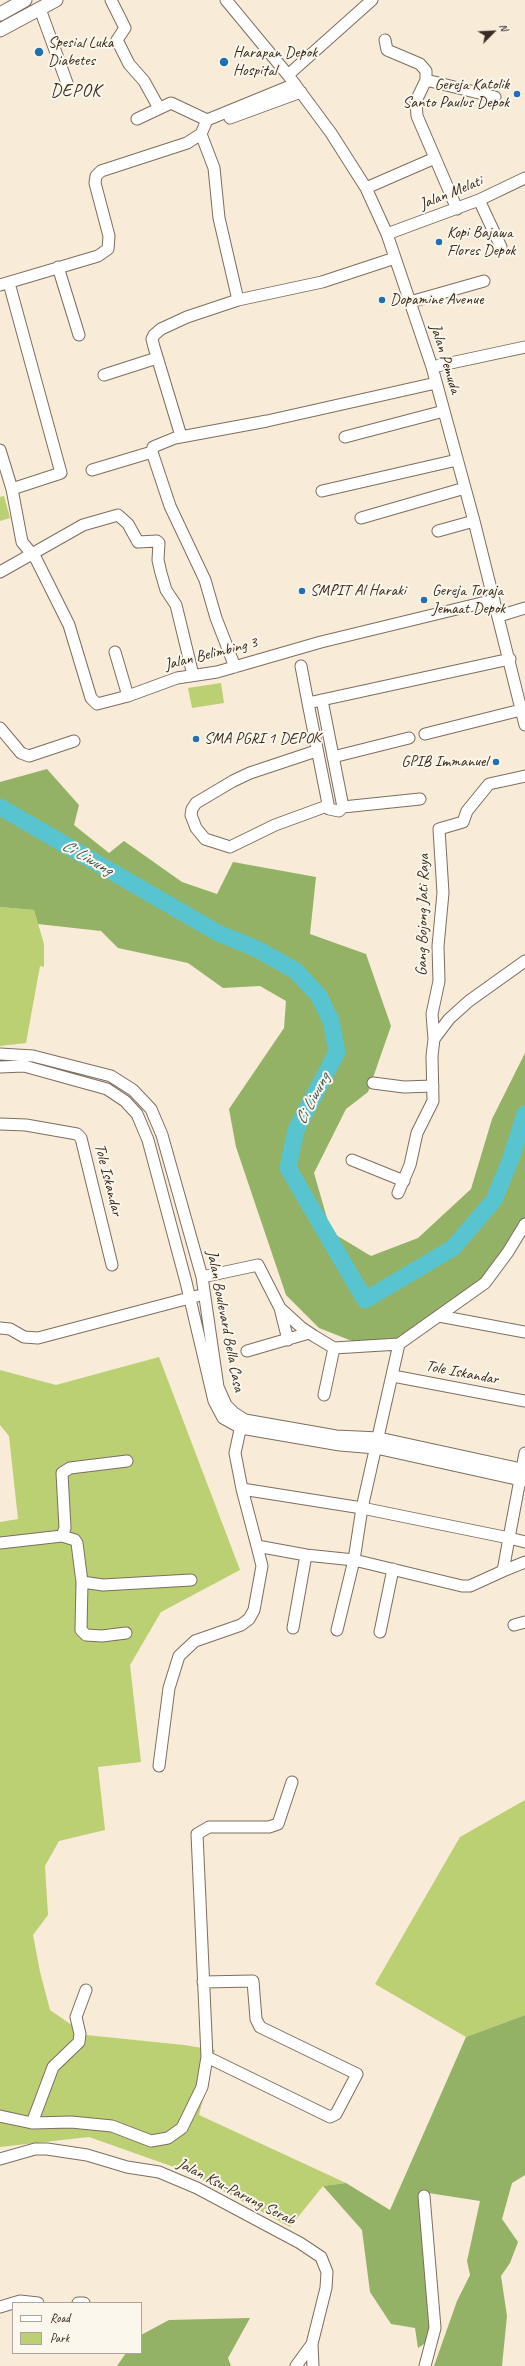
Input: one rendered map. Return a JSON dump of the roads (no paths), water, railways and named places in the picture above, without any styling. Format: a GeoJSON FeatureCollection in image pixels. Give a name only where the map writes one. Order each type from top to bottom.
{"type":"FeatureCollection","features":[{"type":"Feature","properties":{"kind":"main road"},"geometry":{"type":"LineString","coordinates":[[0,14],[25,0]]}},
{"type":"Feature","properties":{"kind":"main road"},"geometry":{"type":"LineString","coordinates":[[0,30],[56,0]]}},
{"type":"Feature","properties":{"kind":"street"},"geometry":{"type":"LineString","coordinates":[[111,0],[125,28],[117,40],[129,64],[144,81],[159,108]]}},
{"type":"Feature","properties":{"kind":"street","name":"Jalan Pemuda"},"geometry":{"type":"LineString","coordinates":[[226,0],[288,75],[331,133],[366,188],[387,234],[432,367],[510,659],[521,690],[521,710],[525,725]]}},
{"type":"Feature","properties":{"kind":"street"},"geometry":{"type":"LineString","coordinates":[[288,75],[372,0]]}},
{"type":"Feature","properties":{"kind":"street"},"geometry":{"type":"LineString","coordinates":[[40,9],[66,83]]}},
{"type":"Feature","properties":{"kind":"street"},"geometry":{"type":"LineString","coordinates":[[385,40],[387,50],[424,68],[426,80],[415,109],[457,209]]}},
{"type":"Feature","properties":{"kind":"street"},"geometry":{"type":"LineString","coordinates":[[426,80],[495,97]]}},
{"type":"Feature","properties":{"kind":"street"},"geometry":{"type":"LineString","coordinates":[[137,119],[159,108],[175,103],[206,120],[298,88]]}},
{"type":"Feature","properties":{"kind":"street"},"geometry":{"type":"LineString","coordinates":[[221,121],[298,88]]}},
{"type":"Feature","properties":{"kind":"street"},"geometry":{"type":"LineString","coordinates":[[12,489],[61,472],[4,284],[98,256],[105,252],[109,246],[95,183],[98,173],[187,143],[201,134],[206,120]]}},
{"type":"Feature","properties":{"kind":"street"},"geometry":{"type":"LineString","coordinates":[[201,134],[214,168],[219,218],[238,300]]}},
{"type":"Feature","properties":{"kind":"street"},"geometry":{"type":"LineString","coordinates":[[366,188],[435,158]]}},
{"type":"Feature","properties":{"kind":"street","name":"Jalan Melati"},"geometry":{"type":"LineString","coordinates":[[387,234],[457,209],[525,178]]}},
{"type":"Feature","properties":{"kind":"street"},"geometry":{"type":"LineString","coordinates":[[479,200],[501,247]]}},
{"type":"Feature","properties":{"kind":"street"},"geometry":{"type":"LineString","coordinates":[[181,436],[152,339],[157,331],[188,317],[238,300],[295,289],[395,258]]}},
{"type":"Feature","properties":{"kind":"street"},"geometry":{"type":"LineString","coordinates":[[58,267],[79,335]]}},
{"type":"Feature","properties":{"kind":"street"},"geometry":{"type":"LineString","coordinates":[[410,302],[484,281]]}},
{"type":"Feature","properties":{"kind":"street"},"geometry":{"type":"LineString","coordinates":[[432,367],[525,347]]}},
{"type":"Feature","properties":{"kind":"street"},"geometry":{"type":"LineString","coordinates":[[104,375],[157,358]]}},
{"type":"Feature","properties":{"kind":"street"},"geometry":{"type":"LineString","coordinates":[[235,667],[216,618],[205,580],[176,522],[152,452],[153,446],[157,443],[181,436],[267,421],[436,383]]}},
{"type":"Feature","properties":{"kind":"street"},"geometry":{"type":"LineString","coordinates":[[345,437],[444,411]]}},
{"type":"Feature","properties":{"kind":"street","name":"Jalan Belimbing 3"},"geometry":{"type":"LineString","coordinates":[[0,450],[2,466],[12,489],[20,538],[33,554],[70,625],[92,700],[101,704],[128,696],[165,681],[235,667],[321,642],[494,600]]}},
{"type":"Feature","properties":{"kind":"street"},"geometry":{"type":"LineString","coordinates":[[92,470],[152,452]]}},
{"type":"Feature","properties":{"kind":"street"},"geometry":{"type":"LineString","coordinates":[[322,491],[457,460]]}},
{"type":"Feature","properties":{"kind":"street"},"geometry":{"type":"LineString","coordinates":[[361,518],[465,488]]}},
{"type":"Feature","properties":{"kind":"street"},"geometry":{"type":"LineString","coordinates":[[0,572],[83,525],[118,515],[128,524],[138,542],[157,541],[159,543],[158,560],[161,573],[166,590],[176,605],[193,675]]}},
{"type":"Feature","properties":{"kind":"street"},"geometry":{"type":"LineString","coordinates":[[438,530],[474,521]]}},
{"type":"Feature","properties":{"kind":"street"},"geometry":{"type":"LineString","coordinates":[[499,616],[525,608]]}},
{"type":"Feature","properties":{"kind":"street"},"geometry":{"type":"LineString","coordinates":[[115,652],[128,696]]}},
{"type":"Feature","properties":{"kind":"street"},"geometry":{"type":"LineString","coordinates":[[308,703],[510,659]]}},
{"type":"Feature","properties":{"kind":"street"},"geometry":{"type":"LineString","coordinates":[[301,666],[327,806],[332,812],[339,812],[343,807],[420,799]]}},
{"type":"Feature","properties":{"kind":"street"},"geometry":{"type":"LineString","coordinates":[[322,700],[343,807]]}},
{"type":"Feature","properties":{"kind":"street"},"geometry":{"type":"LineString","coordinates":[[425,734],[521,710]]}},
{"type":"Feature","properties":{"kind":"street"},"geometry":{"type":"LineString","coordinates":[[0,728],[21,752],[29,756],[74,741]]}},
{"type":"Feature","properties":{"kind":"street"},"geometry":{"type":"LineString","coordinates":[[333,757],[409,738]]}},
{"type":"Feature","properties":{"kind":"street"},"geometry":{"type":"LineString","coordinates":[[316,751],[250,773],[233,781],[196,803],[192,809],[191,815],[196,828],[205,839],[230,847],[275,825],[327,806]]}},
{"type":"Feature","properties":{"kind":"street","name":"Gang Bojong Jati Raya"},"geometry":{"type":"LineString","coordinates":[[398,1193],[410,1165],[417,1134],[431,1107],[433,1086],[432,1056],[434,1039],[432,1014],[439,981],[438,946],[443,893],[439,829],[463,822],[467,810],[489,784],[525,776]]}},
{"type":"Feature","properties":{"kind":"street"},"geometry":{"type":"LineString","coordinates":[[434,1039],[449,1019],[469,1001],[525,961]]}},
{"type":"Feature","properties":{"kind":"street","name":"Jalan Boulevard Bella Casa"},"geometry":{"type":"LineString","coordinates":[[0,1054],[33,1056],[111,1076],[133,1090],[151,1108],[162,1135],[202,1277],[218,1388],[226,1405],[243,1424]]}},
{"type":"Feature","properties":{"kind":"street","name":"Jalan Boulevard Bella Casa"},"geometry":{"type":"LineString","coordinates":[[0,1067],[24,1066],[107,1089],[125,1100],[137,1114],[148,1140],[190,1298],[214,1401],[223,1418],[243,1424],[340,1445],[378,1443],[523,1475]]}},
{"type":"Feature","properties":{"kind":"street"},"geometry":{"type":"LineString","coordinates":[[373,1083],[404,1087],[433,1086]]}},
{"type":"Feature","properties":{"kind":"street","name":"Tole Iskandar"},"geometry":{"type":"LineString","coordinates":[[0,1124],[26,1125],[76,1134],[82,1138],[112,1265]]}},
{"type":"Feature","properties":{"kind":"street"},"geometry":{"type":"LineString","coordinates":[[352,1160],[404,1180]]}},
{"type":"Feature","properties":{"kind":"street"},"geometry":{"type":"LineString","coordinates":[[280,1308],[309,1333],[334,1348],[399,1344],[485,1283],[508,1252],[525,1224]]}},
{"type":"Feature","properties":{"kind":"street"},"geometry":{"type":"LineString","coordinates":[[202,1277],[258,1265],[280,1308],[288,1340]]}},
{"type":"Feature","properties":{"kind":"street"},"geometry":{"type":"LineString","coordinates":[[0,1328],[10,1329],[24,1337],[38,1338],[205,1294]]}},
{"type":"Feature","properties":{"kind":"street"},"geometry":{"type":"LineString","coordinates":[[439,1316],[523,1329]]}},
{"type":"Feature","properties":{"kind":"street"},"geometry":{"type":"LineString","coordinates":[[247,1351],[309,1333]]}},
{"type":"Feature","properties":{"kind":"street"},"geometry":{"type":"LineString","coordinates":[[337,1630],[354,1560],[362,1508],[378,1443],[399,1344]]}},
{"type":"Feature","properties":{"kind":"street"},"geometry":{"type":"LineString","coordinates":[[324,1395],[334,1348]]}},
{"type":"Feature","properties":{"kind":"street","name":"Tole Iskandar"},"geometry":{"type":"LineString","coordinates":[[393,1376],[525,1401]]}},
{"type":"Feature","properties":{"kind":"street"},"geometry":{"type":"LineString","coordinates":[[159,1766],[169,1688],[179,1656],[195,1641],[241,1625],[249,1619],[254,1610],[262,1566],[242,1489],[235,1453],[243,1424]]}},
{"type":"Feature","properties":{"kind":"street"},"geometry":{"type":"LineString","coordinates":[[503,1570],[523,1475],[525,1453]]}},
{"type":"Feature","properties":{"kind":"street"},"geometry":{"type":"LineString","coordinates":[[62,1536],[65,1528],[62,1473],[70,1468],[127,1460]]}},
{"type":"Feature","properties":{"kind":"street"},"geometry":{"type":"LineString","coordinates":[[242,1489],[362,1508],[525,1542]]}},
{"type":"Feature","properties":{"kind":"street"},"geometry":{"type":"LineString","coordinates":[[0,1543],[62,1536],[75,1540],[77,1543],[82,1582],[83,1632],[86,1635],[102,1636],[126,1633]]}},
{"type":"Feature","properties":{"kind":"street"},"geometry":{"type":"LineString","coordinates":[[257,1546],[306,1555],[354,1560],[470,1586],[503,1570],[525,1562]]}},
{"type":"Feature","properties":{"kind":"street"},"geometry":{"type":"LineString","coordinates":[[293,1628],[306,1555]]}},
{"type":"Feature","properties":{"kind":"street"},"geometry":{"type":"LineString","coordinates":[[380,1632],[393,1569]]}},
{"type":"Feature","properties":{"kind":"street"},"geometry":{"type":"LineString","coordinates":[[82,1582],[103,1585],[191,1580]]}},
{"type":"Feature","properties":{"kind":"street"},"geometry":{"type":"LineString","coordinates":[[514,1625],[525,1622]]}},
{"type":"Feature","properties":{"kind":"street"},"geometry":{"type":"LineString","coordinates":[[0,2116],[32,2123],[71,2122],[119,2127],[151,2141],[163,2140],[178,2132],[190,2116],[202,2087],[207,2057],[197,1834],[209,1827],[269,1827],[278,1824],[292,1782]]}},
{"type":"Feature","properties":{"kind":"street"},"geometry":{"type":"LineString","coordinates":[[203,1982],[252,1981],[256,2019],[260,2027],[358,2074],[336,2114],[330,2117],[207,2057]]}},
{"type":"Feature","properties":{"kind":"street"},"geometry":{"type":"LineString","coordinates":[[32,2123],[53,2066],[79,2042],[80,2034],[76,2017],[86,1990]]}},
{"type":"Feature","properties":{"kind":"street","name":"Jalan Ksu-Parung Serab"},"geometry":{"type":"LineString","coordinates":[[0,2158],[35,2149],[47,2149],[87,2155],[126,2167],[159,2172],[197,2188],[300,2243],[321,2257],[327,2272],[327,2284],[312,2344],[314,2366]]}},
{"type":"Feature","properties":{"kind":"street"},"geometry":{"type":"LineString","coordinates":[[424,2196],[435,2318],[433,2341],[427,2362]]}},
{"type":"Feature","properties":{"kind":"street"},"geometry":{"type":"LineString","coordinates":[[17,2302],[29,2302]]}},
{"type":"Feature","properties":{"kind":"street"},"geometry":{"type":"LineString","coordinates":[[0,2307],[12,2303]]}},
{"type":"Feature","properties":{"kind":"street"},"geometry":{"type":"LineString","coordinates":[[296,2366],[312,2344]]}},
{"type":"Feature","properties":{"kind":"waterway","name":"Ci Liwung"},"geometry":{"type":"LineString","coordinates":[[0,807],[218,933],[257,949],[296,971],[319,996],[331,1021],[337,1052],[296,1130],[288,1168],[365,1300],[453,1248],[494,1200],[510,1161],[525,1114]]}},
{"type":"Feature","properties":{"kind":"place","name":"Spesial Luka Diabetes"},"geometry":{"type":"Point","coordinates":[39,52]}},
{"type":"Feature","properties":{"kind":"place","name":"Harapan Depok Hospital"},"geometry":{"type":"Point","coordinates":[224,62]}},
{"type":"Feature","properties":{"kind":"place","name":"Gereja Katolik Santo Paulus Depok"},"geometry":{"type":"Point","coordinates":[517,94]}},
{"type":"Feature","properties":{"kind":"place","name":"Kopi Bajawa Flores Depok"},"geometry":{"type":"Point","coordinates":[439,242]}},
{"type":"Feature","properties":{"kind":"place","name":"Dopamine Avenue"},"geometry":{"type":"Point","coordinates":[382,300]}},
{"type":"Feature","properties":{"kind":"place","name":"SMPIT Al Haraki"},"geometry":{"type":"Point","coordinates":[302,591]}},
{"type":"Feature","properties":{"kind":"place","name":"Gereja Toraja Jemaat Depok"},"geometry":{"type":"Point","coordinates":[424,600]}},
{"type":"Feature","properties":{"kind":"place","name":"SMA PGRI 1 DEPOK"},"geometry":{"type":"Point","coordinates":[196,739]}},
{"type":"Feature","properties":{"kind":"place","name":"GPIB Immanuel"},"geometry":{"type":"Point","coordinates":[496,762]}},
{"type":"Feature","properties":{"kind":"district","name":"DEPOK"},"geometry":{"type":"Point","coordinates":[76,91]}}]}
